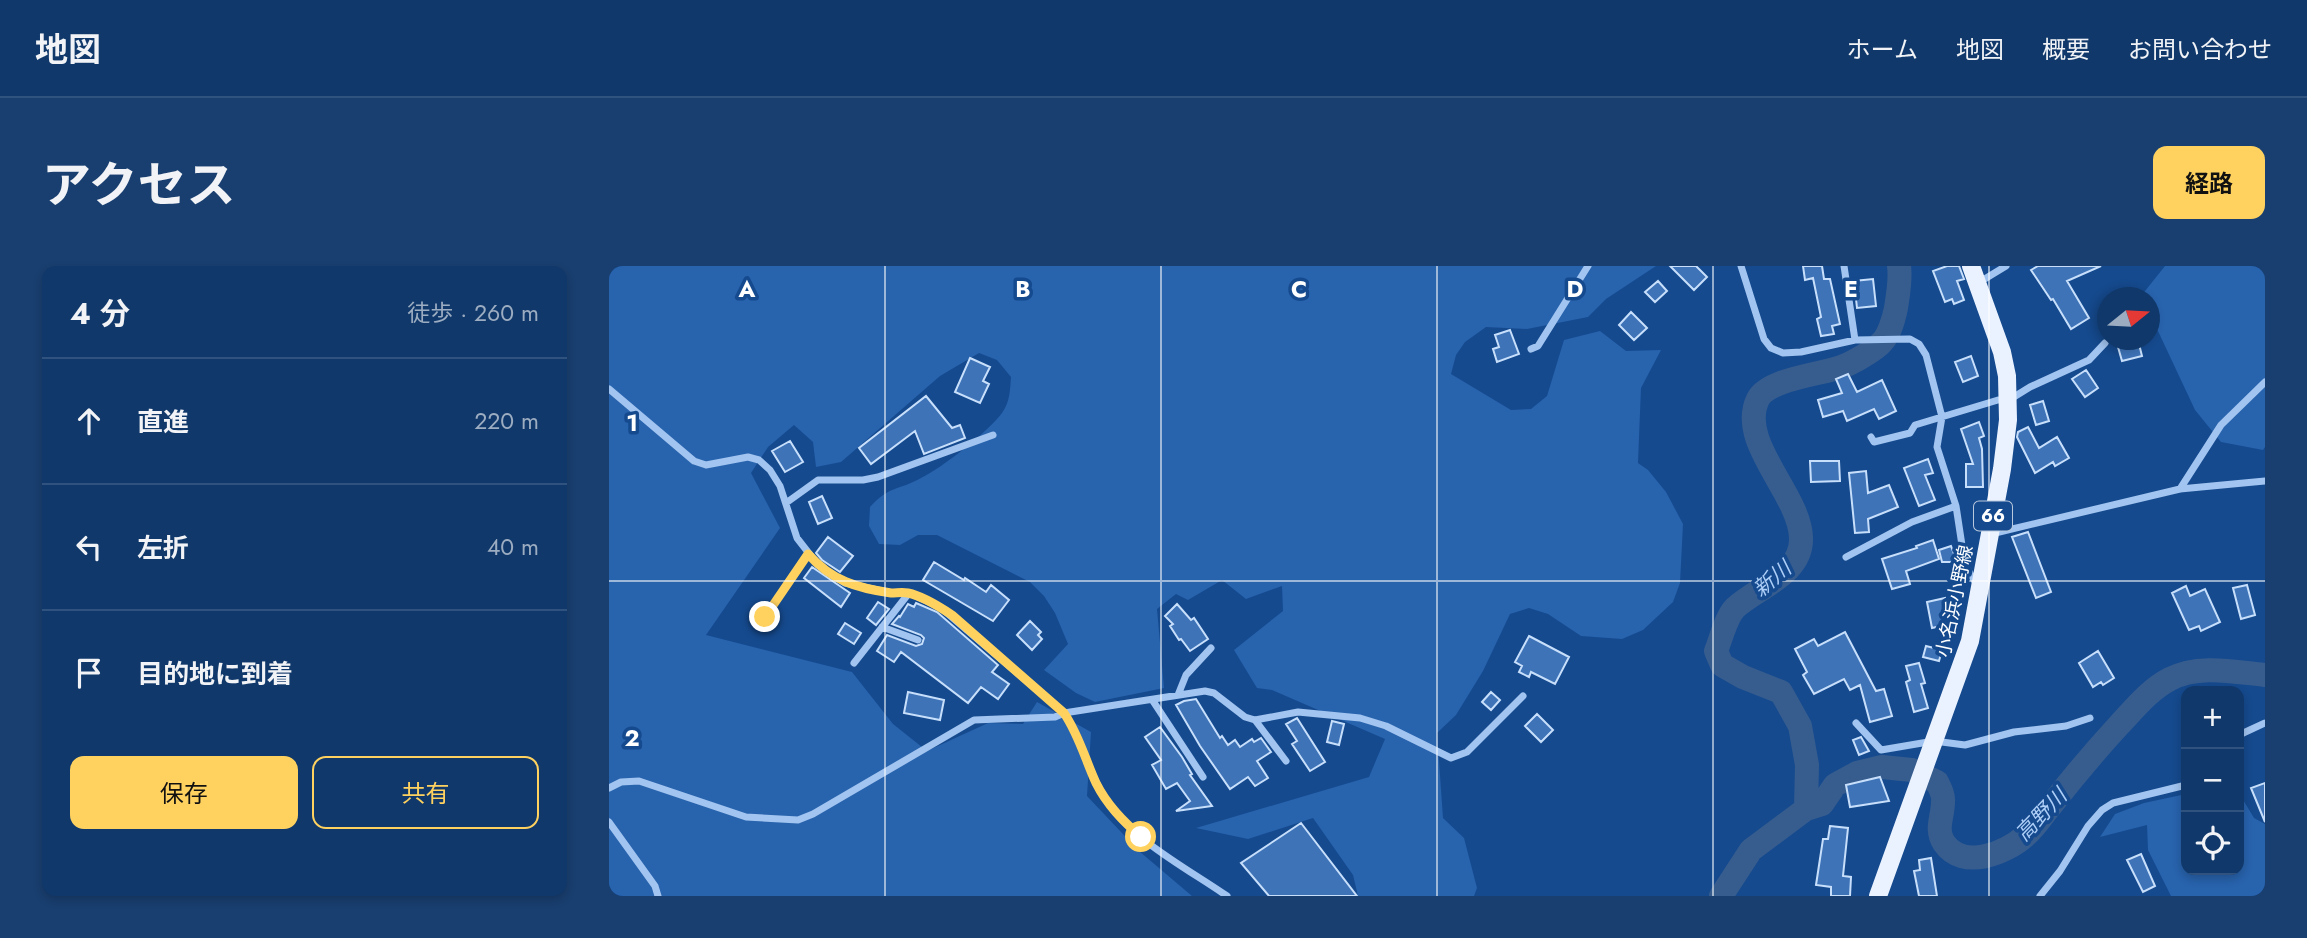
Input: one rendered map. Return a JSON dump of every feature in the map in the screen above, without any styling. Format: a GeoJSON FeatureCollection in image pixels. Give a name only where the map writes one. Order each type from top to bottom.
{"type":"FeatureCollection","features":[{"type":"Feature","properties":{"kind":"main road","name":"小名浜小野線"},"geometry":{"type":"LineString","coordinates":[[1878,896],[1970,641],[2002,469],[2009,400],[2001,352],[1971,266]]}},
{"type":"Feature","properties":{"kind":"street"},"geometry":{"type":"LineString","coordinates":[[1531,349],[1538,346],[1588,266]]}},
{"type":"Feature","properties":{"kind":"street"},"geometry":{"type":"LineString","coordinates":[[1741,266],[1764,339],[1771,348],[1783,353],[1801,352],[1855,340],[1910,339],[1919,344],[1926,355],[1942,417],[1937,447],[1956,506],[1965,565],[1980,589]]}},
{"type":"Feature","properties":{"kind":"street"},"geometry":{"type":"LineString","coordinates":[[1844,266],[1855,340]]}},
{"type":"Feature","properties":{"kind":"street"},"geometry":{"type":"LineString","coordinates":[[1977,284],[2006,266]]}},
{"type":"Feature","properties":{"kind":"street"},"geometry":{"type":"LineString","coordinates":[[1871,437],[1874,442],[1880,442],[1910,433],[1915,425],[1998,400],[2009,400],[2030,387],[2089,360],[2098,350]]}},
{"type":"Feature","properties":{"kind":"street"},"geometry":{"type":"LineString","coordinates":[[2180,489],[2221,425],[2265,382]]}},
{"type":"Feature","properties":{"kind":"street"},"geometry":{"type":"LineString","coordinates":[[609,389],[694,461],[706,465],[748,457],[759,460],[770,470],[786,503],[797,538],[808,554],[818,565],[845,583],[892,593],[909,593],[952,615],[1064,713],[1074,727],[1096,783],[1120,819],[1141,837],[1227,896]]}},
{"type":"Feature","properties":{"kind":"street"},"geometry":{"type":"LineString","coordinates":[[786,503],[818,480],[863,480],[878,477],[993,435]]}},
{"type":"Feature","properties":{"kind":"street"},"geometry":{"type":"LineString","coordinates":[[1989,534],[2180,489],[2265,481]]}},
{"type":"Feature","properties":{"kind":"street"},"geometry":{"type":"LineString","coordinates":[[1846,557],[1912,522],[1956,506]]}},
{"type":"Feature","properties":{"kind":"street"},"geometry":{"type":"LineString","coordinates":[[765,617],[808,554]]}},
{"type":"Feature","properties":{"kind":"street"},"geometry":{"type":"LineString","coordinates":[[855,663],[909,593]]}},
{"type":"Feature","properties":{"kind":"street"},"geometry":{"type":"LineString","coordinates":[[883,626],[918,640]]}},
{"type":"Feature","properties":{"kind":"street"},"geometry":{"type":"LineString","coordinates":[[1178,695],[1186,675],[1211,648]]}},
{"type":"Feature","properties":{"kind":"street"},"geometry":{"type":"LineString","coordinates":[[609,788],[621,782],[639,781],[746,817],[798,820],[814,814],[974,720],[1055,717],[1064,713],[1205,691],[1214,693],[1245,717],[1255,720],[1298,712],[1360,718],[1386,726],[1451,758],[1467,752],[1523,696]]}},
{"type":"Feature","properties":{"kind":"street"},"geometry":{"type":"LineString","coordinates":[[1153,701],[1203,778]]}},
{"type":"Feature","properties":{"kind":"street"},"geometry":{"type":"LineString","coordinates":[[1856,723],[1881,750],[1934,741],[1965,745],[2014,732],[2066,726],[2090,718]]}},
{"type":"Feature","properties":{"kind":"street"},"geometry":{"type":"LineString","coordinates":[[1255,720],[1286,761]]}},
{"type":"Feature","properties":{"kind":"street"},"geometry":{"type":"LineString","coordinates":[[2244,733],[2265,723]]}},
{"type":"Feature","properties":{"kind":"street"},"geometry":{"type":"LineString","coordinates":[[2040,896],[2102,810],[2113,803],[2181,786]]}},
{"type":"Feature","properties":{"kind":"street"},"geometry":{"type":"LineString","coordinates":[[609,822],[655,886],[658,896]]}},
{"type":"Feature","properties":{"kind":"shaded area"},"geometry":{"type":"Polygon","coordinates":[[[609,266],[1656,266],[1606,299],[1588,317],[1527,329],[1486,327],[1465,342],[1456,355],[1451,374],[1511,410],[1531,409],[1547,396],[1564,340],[1600,331],[1626,351],[1661,350],[1641,388],[1638,463],[1648,470],[1666,492],[1683,524],[1680,583],[1673,602],[1643,630],[1622,639],[1581,636],[1548,614],[1529,608],[1510,614],[1483,671],[1456,715],[1437,733],[1443,818],[1464,838],[1477,888],[1474,896],[1358,896],[1353,875],[1313,818],[1248,839],[1196,828],[1369,777],[1385,739],[1272,690],[1257,688],[1234,650],[1283,611],[1282,586],[1246,599],[1222,580],[1188,600],[1176,594],[1157,609],[1164,688],[1095,702],[1076,693],[1044,670],[1068,644],[1055,613],[1044,596],[1030,582],[937,535],[918,535],[900,545],[879,544],[869,526],[870,507],[889,492],[921,478],[952,458],[996,421],[1005,409],[1011,377],[997,360],[979,353],[940,376],[841,462],[816,467],[813,442],[794,425],[768,447],[751,473],[780,528],[706,635],[852,672],[893,724],[927,751],[988,723],[1023,724],[1037,702],[1091,732],[1087,796],[1139,851],[1192,896],[609,896],[609,266]]]}},
{"type":"Feature","properties":{"kind":"shaded area"},"geometry":{"type":"Polygon","coordinates":[[[2165,266],[2265,266],[2263,450],[2221,442],[2195,410],[2160,335],[2160,287],[2148,287],[2165,266]]]}},
{"type":"Feature","properties":{"kind":"shaded area"},"geometry":{"type":"Polygon","coordinates":[[[2181,795],[2181,875],[2244,875],[2244,801],[2254,818],[2265,824],[2265,891],[2261,896],[2171,896],[2148,850],[2147,825],[2100,837],[2115,814],[2144,803],[2181,795]]]}},
{"type":"Feature","properties":{"kind":"building"},"geometry":{"type":"Polygon","coordinates":[[[1670,266],[1696,266],[1707,277],[1694,290],[1670,266]]]}},
{"type":"Feature","properties":{"kind":"building"},"geometry":{"type":"Polygon","coordinates":[[[1803,266],[1822,266],[1824,279],[1830,279],[1840,324],[1832,326],[1834,334],[1821,336],[1817,319],[1821,317],[1813,278],[1805,280],[1803,266]]]}},
{"type":"Feature","properties":{"kind":"building"},"geometry":{"type":"Polygon","coordinates":[[[1947,266],[1959,266],[1964,279],[1957,281],[1964,300],[1954,304],[1952,299],[1945,302],[1933,271],[1947,266]]]}},
{"type":"Feature","properties":{"kind":"building"},"geometry":{"type":"Polygon","coordinates":[[[2038,266],[2101,266],[2067,281],[2089,318],[2071,329],[2031,270],[2038,266]]]}},
{"type":"Feature","properties":{"kind":"building"},"geometry":{"type":"Polygon","coordinates":[[[1873,279],[1876,306],[1857,308],[1854,281],[1873,279]]]}},
{"type":"Feature","properties":{"kind":"building"},"geometry":{"type":"Polygon","coordinates":[[[1658,281],[1667,291],[1655,302],[1645,292],[1658,281]]]}},
{"type":"Feature","properties":{"kind":"building"},"geometry":{"type":"Polygon","coordinates":[[[1631,312],[1647,328],[1634,340],[1619,325],[1631,312]]]}},
{"type":"Feature","properties":{"kind":"building"},"geometry":{"type":"Polygon","coordinates":[[[1510,330],[1519,354],[1497,362],[1493,349],[1499,347],[1495,335],[1510,330]]]}},
{"type":"Feature","properties":{"kind":"building"},"geometry":{"type":"Polygon","coordinates":[[[2119,350],[2140,350],[2142,356],[2122,361],[2119,350]]]}},
{"type":"Feature","properties":{"kind":"building"},"geometry":{"type":"Polygon","coordinates":[[[1971,356],[1978,376],[1963,382],[1955,362],[1971,356]]]}},
{"type":"Feature","properties":{"kind":"building"},"geometry":{"type":"Polygon","coordinates":[[[970,358],[990,367],[983,381],[989,384],[980,403],[955,392],[970,358]]]}},
{"type":"Feature","properties":{"kind":"building"},"geometry":{"type":"Polygon","coordinates":[[[2086,370],[2098,388],[2085,397],[2072,379],[2086,370]]]}},
{"type":"Feature","properties":{"kind":"building"},"geometry":{"type":"Polygon","coordinates":[[[1848,374],[1857,392],[1882,380],[1896,411],[1879,419],[1874,409],[1847,421],[1843,411],[1823,417],[1818,400],[1842,393],[1836,379],[1848,374]]]}},
{"type":"Feature","properties":{"kind":"building"},"geometry":{"type":"Polygon","coordinates":[[[926,396],[952,428],[960,425],[965,438],[924,454],[915,431],[871,464],[859,448],[926,396]]]}},
{"type":"Feature","properties":{"kind":"building"},"geometry":{"type":"Polygon","coordinates":[[[2043,401],[2049,421],[2036,425],[2030,405],[2043,401]]]}},
{"type":"Feature","properties":{"kind":"building"},"geometry":{"type":"Polygon","coordinates":[[[1979,422],[1984,436],[1979,438],[1983,487],[1966,487],[1966,464],[1973,464],[1961,429],[1979,422]]]}},
{"type":"Feature","properties":{"kind":"building"},"geometry":{"type":"Polygon","coordinates":[[[2028,427],[2039,448],[2057,437],[2069,458],[2055,466],[2053,462],[2035,473],[2017,437],[2018,432],[2028,427]]]}},
{"type":"Feature","properties":{"kind":"building"},"geometry":{"type":"Polygon","coordinates":[[[790,441],[803,462],[785,472],[772,451],[790,441]]]}},
{"type":"Feature","properties":{"kind":"building"},"geometry":{"type":"Polygon","coordinates":[[[1928,459],[1933,473],[1925,475],[1935,500],[1919,506],[1904,468],[1928,459]]]}},
{"type":"Feature","properties":{"kind":"building"},"geometry":{"type":"Polygon","coordinates":[[[1810,461],[1839,461],[1840,481],[1811,482],[1810,461]]]}},
{"type":"Feature","properties":{"kind":"building"},"geometry":{"type":"Polygon","coordinates":[[[1866,471],[1868,493],[1889,485],[1898,507],[1868,519],[1869,532],[1855,533],[1849,473],[1866,471]]]}},
{"type":"Feature","properties":{"kind":"building"},"geometry":{"type":"Polygon","coordinates":[[[822,496],[832,518],[818,524],[809,502],[822,496]]]}},
{"type":"Feature","properties":{"kind":"building"},"geometry":{"type":"Polygon","coordinates":[[[2028,532],[2051,592],[2036,598],[2012,537],[2028,532]]]}},
{"type":"Feature","properties":{"kind":"building"},"geometry":{"type":"Polygon","coordinates":[[[828,537],[853,556],[840,572],[816,553],[828,537]]]}},
{"type":"Feature","properties":{"kind":"building"},"geometry":{"type":"Polygon","coordinates":[[[1933,540],[1939,559],[1906,571],[1910,584],[1892,589],[1882,559],[1933,540]]]}},
{"type":"Feature","properties":{"kind":"building"},"geometry":{"type":"Polygon","coordinates":[[[1951,546],[1957,562],[1942,562],[1939,550],[1951,546]]]}},
{"type":"Feature","properties":{"kind":"building"},"geometry":{"type":"Polygon","coordinates":[[[934,562],[986,592],[991,585],[1009,600],[993,621],[923,580],[934,562]]]}},
{"type":"Feature","properties":{"kind":"building"},"geometry":{"type":"Polygon","coordinates":[[[812,567],[850,593],[841,607],[804,578],[812,567]]]}},
{"type":"Feature","properties":{"kind":"building"},"geometry":{"type":"Polygon","coordinates":[[[2247,585],[2255,615],[2241,619],[2233,588],[2247,585]]]}},
{"type":"Feature","properties":{"kind":"building"},"geometry":{"type":"Polygon","coordinates":[[[2186,586],[2190,596],[2205,589],[2220,622],[2201,631],[2199,626],[2189,630],[2172,593],[2186,586]]]}},
{"type":"Feature","properties":{"kind":"building"},"geometry":{"type":"Polygon","coordinates":[[[1945,598],[1950,624],[1932,628],[1927,602],[1945,598]]]}},
{"type":"Feature","properties":{"kind":"building"},"geometry":{"type":"Polygon","coordinates":[[[878,602],[889,609],[876,625],[867,618],[878,602]]]}},
{"type":"Feature","properties":{"kind":"building"},"geometry":{"type":"Polygon","coordinates":[[[916,603],[937,612],[998,665],[992,672],[1009,684],[998,699],[981,687],[968,703],[901,652],[894,662],[877,651],[887,635],[916,646],[922,644],[924,638],[921,635],[892,624],[908,604],[914,607],[916,603]]]}},
{"type":"Feature","properties":{"kind":"building"},"geometry":{"type":"Polygon","coordinates":[[[1177,604],[1191,620],[1194,618],[1208,639],[1190,651],[1181,639],[1179,640],[1170,626],[1173,624],[1165,616],[1177,604]]]}},
{"type":"Feature","properties":{"kind":"building"},"geometry":{"type":"Polygon","coordinates":[[[1030,621],[1041,632],[1038,635],[1042,639],[1032,650],[1017,635],[1030,621]]]}},
{"type":"Feature","properties":{"kind":"building"},"geometry":{"type":"Polygon","coordinates":[[[845,623],[861,633],[854,644],[838,634],[845,623]]]}},
{"type":"Feature","properties":{"kind":"building"},"geometry":{"type":"Polygon","coordinates":[[[1845,632],[1876,691],[1884,689],[1892,716],[1870,722],[1860,685],[1850,690],[1844,679],[1814,694],[1803,675],[1807,672],[1795,649],[1814,639],[1818,646],[1845,632]]]}},
{"type":"Feature","properties":{"kind":"building"},"geometry":{"type":"Polygon","coordinates":[[[1529,636],[1569,657],[1555,684],[1531,672],[1529,677],[1519,672],[1522,666],[1515,662],[1529,636]]]}},
{"type":"Feature","properties":{"kind":"building"},"geometry":{"type":"Polygon","coordinates":[[[1926,646],[1942,650],[1939,661],[1923,657],[1926,646]]]}},
{"type":"Feature","properties":{"kind":"building"},"geometry":{"type":"Polygon","coordinates":[[[2098,651],[2114,678],[2103,685],[2101,682],[2093,687],[2079,663],[2098,651]]]}},
{"type":"Feature","properties":{"kind":"building"},"geometry":{"type":"Polygon","coordinates":[[[1919,663],[1925,683],[1921,684],[1928,708],[1914,712],[1906,682],[1910,680],[1906,666],[1919,663]]]}},
{"type":"Feature","properties":{"kind":"building"},"geometry":{"type":"Polygon","coordinates":[[[908,692],[944,700],[940,720],[904,713],[908,692]]]}},
{"type":"Feature","properties":{"kind":"building"},"geometry":{"type":"Polygon","coordinates":[[[1491,692],[1500,700],[1491,710],[1482,702],[1491,692]]]}},
{"type":"Feature","properties":{"kind":"building"},"geometry":{"type":"Polygon","coordinates":[[[1196,699],[1220,738],[1222,736],[1228,745],[1235,740],[1240,747],[1252,739],[1254,742],[1261,738],[1271,752],[1257,761],[1268,778],[1255,786],[1248,777],[1230,789],[1176,705],[1196,699]]]}},
{"type":"Feature","properties":{"kind":"building"},"geometry":{"type":"Polygon","coordinates":[[[1537,714],[1553,730],[1541,742],[1525,726],[1537,714]]]}},
{"type":"Feature","properties":{"kind":"building"},"geometry":{"type":"Polygon","coordinates":[[[1297,718],[1325,762],[1310,771],[1292,744],[1297,741],[1286,724],[1297,718]]]}},
{"type":"Feature","properties":{"kind":"building"},"geometry":{"type":"Polygon","coordinates":[[[1332,721],[1344,724],[1339,745],[1327,742],[1332,721]]]}},
{"type":"Feature","properties":{"kind":"building"},"geometry":{"type":"Polygon","coordinates":[[[1160,727],[1212,806],[1176,811],[1190,801],[1177,783],[1166,789],[1152,765],[1161,760],[1145,737],[1160,727]]]}},
{"type":"Feature","properties":{"kind":"building"},"geometry":{"type":"Polygon","coordinates":[[[1861,737],[1869,751],[1859,755],[1853,740],[1861,737]]]}},
{"type":"Feature","properties":{"kind":"building"},"geometry":{"type":"Polygon","coordinates":[[[1880,777],[1889,801],[1850,807],[1846,785],[1880,777]]]}},
{"type":"Feature","properties":{"kind":"building"},"geometry":{"type":"Polygon","coordinates":[[[2265,783],[2265,822],[2251,788],[2265,783]]]}},
{"type":"Feature","properties":{"kind":"building"},"geometry":{"type":"Polygon","coordinates":[[[1301,823],[1357,896],[1269,896],[1241,863],[1301,823]]]}},
{"type":"Feature","properties":{"kind":"building"},"geometry":{"type":"Polygon","coordinates":[[[1830,826],[1848,828],[1843,876],[1851,877],[1850,896],[1831,896],[1831,887],[1816,885],[1823,839],[1828,839],[1830,826]]]}},
{"type":"Feature","properties":{"kind":"building"},"geometry":{"type":"Polygon","coordinates":[[[2141,854],[2155,886],[2143,892],[2127,860],[2141,854]]]}},
{"type":"Feature","properties":{"kind":"building"},"geometry":{"type":"Polygon","coordinates":[[[1931,858],[1937,896],[1919,896],[1914,871],[1920,870],[1919,860],[1931,858]]]}},
{"type":"Feature","properties":{"kind":"waterway","name":"新川"},"geometry":{"type":"LineString","coordinates":[[1806,809],[1807,765],[1800,726],[1781,692],[1743,677],[1722,665],[1716,651],[1726,622],[1735,608],[1787,570],[1800,550],[1798,520],[1762,450],[1754,415],[1758,399],[1764,392],[1784,382],[1832,370],[1857,360],[1885,339],[1895,312],[1899,266]]}},
{"type":"Feature","properties":{"kind":"waterway","name":"高野川"},"geometry":{"type":"LineString","coordinates":[[1721,896],[1751,850],[1806,809],[1822,804],[1835,785],[1857,773],[1882,767],[1912,770],[1937,782],[1943,800],[1941,838],[1952,851],[1973,858],[1996,853],[2029,832],[2110,734],[2162,683],[2181,674],[2205,670],[2265,675]]}},
{"type":"Feature","properties":{"kind":"route"},"geometry":{"type":"LineString","coordinates":[[765,617],[808,554],[818,565],[845,583],[892,593],[909,593],[940,607],[1064,713],[1074,727],[1105,800],[1120,819],[1141,837]]}}]}
